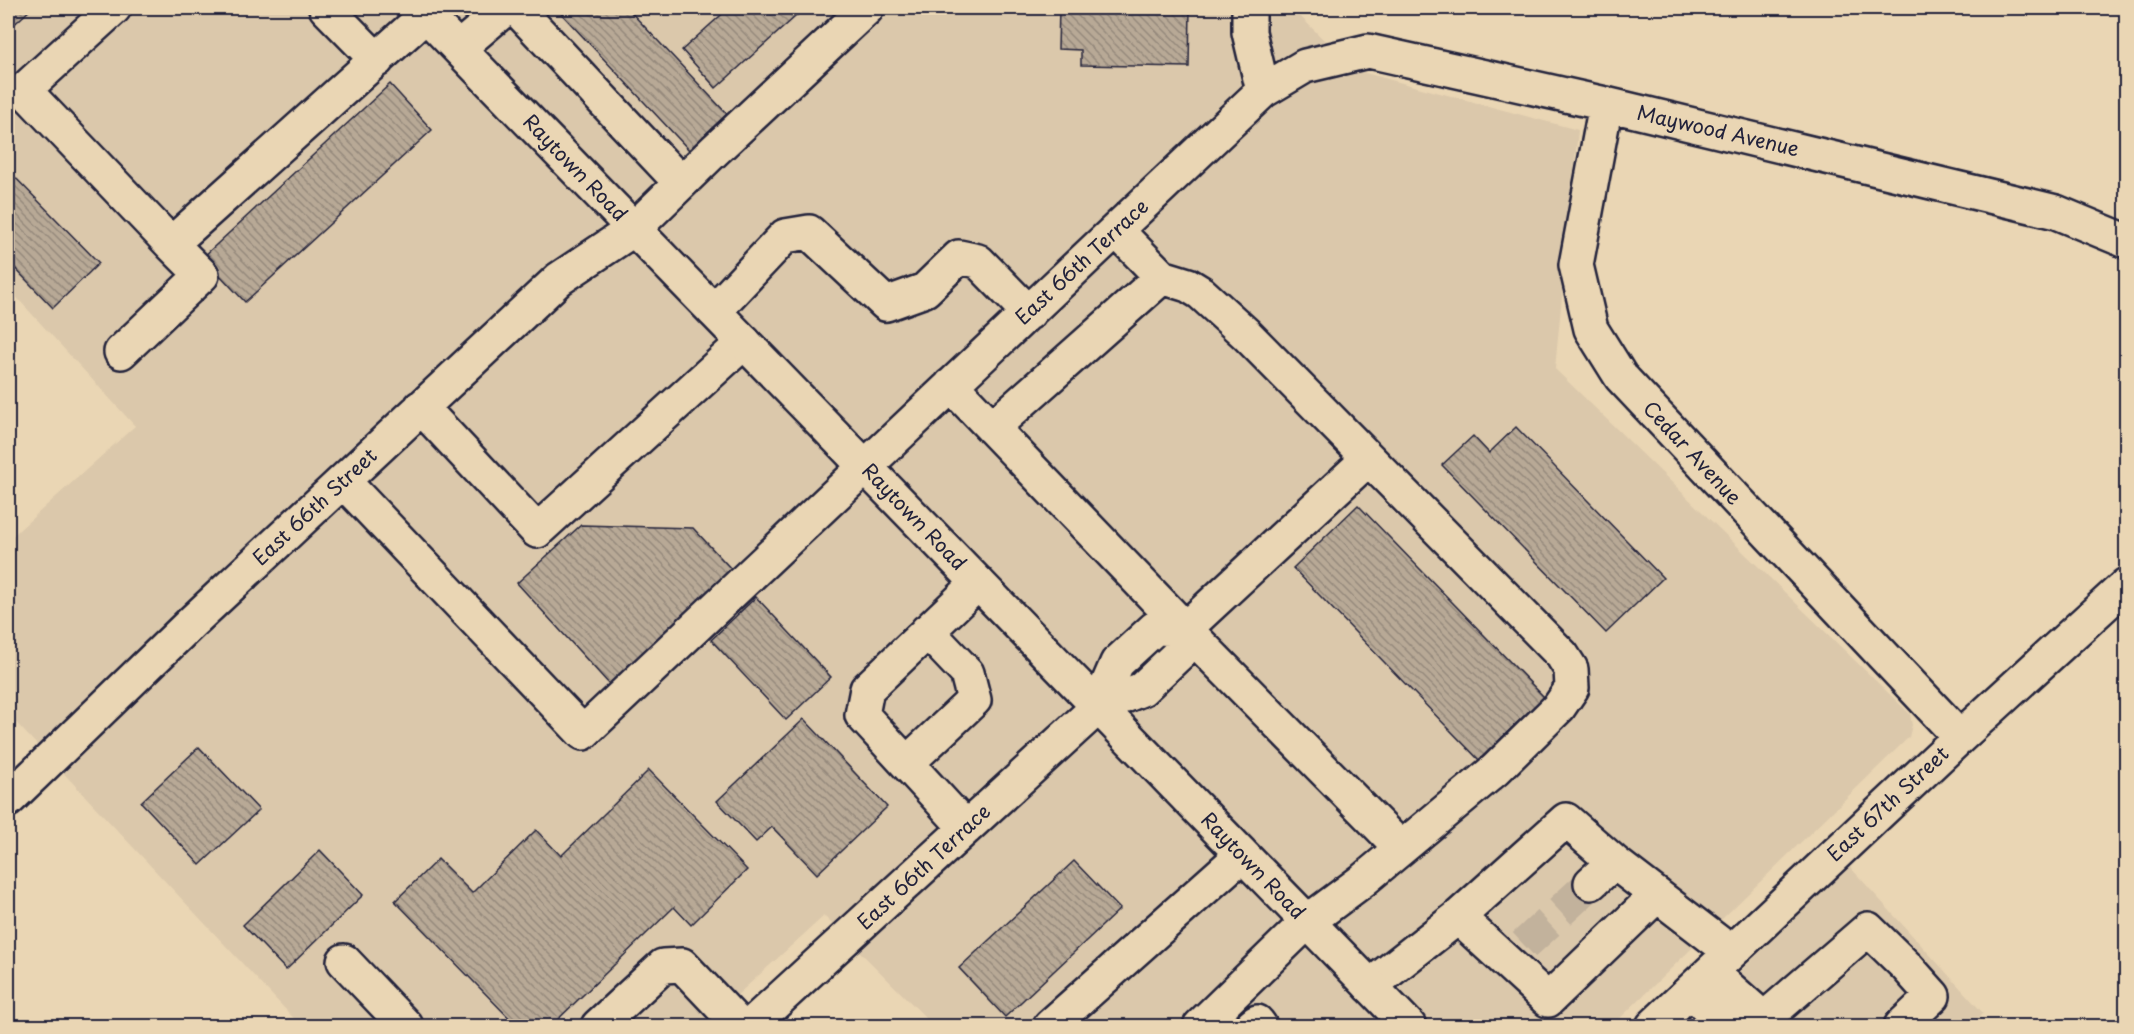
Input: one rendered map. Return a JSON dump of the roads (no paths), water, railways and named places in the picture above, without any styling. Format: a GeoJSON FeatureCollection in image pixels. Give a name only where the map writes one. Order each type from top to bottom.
{"type":"FeatureCollection","features":[{"type":"Feature","properties":{"kind":"street"},"geometry":{"type":"LineString","coordinates":[[114,8],[24,90],[202,275],[121,351]]}},
{"type":"Feature","properties":{"kind":"street"},"geometry":{"type":"LineString","coordinates":[[326,8],[376,60]]}},
{"type":"Feature","properties":{"kind":"street"},"geometry":{"type":"LineString","coordinates":[[459,48],[506,8]]}},
{"type":"Feature","properties":{"kind":"street"},"geometry":{"type":"LineString","coordinates":[[516,8],[681,183]]}},
{"type":"Feature","properties":{"kind":"street","name":"East 66th Street"},"geometry":{"type":"LineString","coordinates":[[8,800],[421,407],[559,279],[634,229],[867,8]]}},
{"type":"Feature","properties":{"kind":"street"},"geometry":{"type":"LineString","coordinates":[[1249,8],[1249,32],[1263,92]]}},
{"type":"Feature","properties":{"kind":"street"},"geometry":{"type":"LineString","coordinates":[[171,244],[376,60],[423,11]]}},
{"type":"Feature","properties":{"kind":"street","name":"Raytown Road"},"geometry":{"type":"LineString","coordinates":[[423,11],[1409,1026]]}},
{"type":"Feature","properties":{"kind":"street","name":"Maywood Avenue"},"geometry":{"type":"LineString","coordinates":[[1305,66],[1368,51],[1606,104],[2056,212],[2127,241]]}},
{"type":"Feature","properties":{"kind":"street","name":"East 66th Terrace"},"geometry":{"type":"LineString","coordinates":[[343,482],[583,733],[1263,92],[1305,66]]}},
{"type":"Feature","properties":{"kind":"street","name":"Cedar Avenue"},"geometry":{"type":"LineString","coordinates":[[1606,104],[1576,265],[1592,328],[1621,377],[1960,737]]}},
{"type":"Feature","properties":{"kind":"street"},"geometry":{"type":"LineString","coordinates":[[1116,230],[1162,277],[1188,285],[1201,293],[1246,334],[1562,655],[1571,669],[1572,688],[1559,707],[1495,770],[1401,849],[1307,922],[1200,1026]]}},
{"type":"Feature","properties":{"kind":"street"},"geometry":{"type":"LineString","coordinates":[[714,311],[786,236],[809,232],[886,304],[925,290],[959,257],[978,261],[1029,313]]}},
{"type":"Feature","properties":{"kind":"street"},"geometry":{"type":"LineString","coordinates":[[992,428],[1162,277]]}},
{"type":"Feature","properties":{"kind":"street"},"geometry":{"type":"LineString","coordinates":[[421,407],[537,531],[744,342]]}},
{"type":"Feature","properties":{"kind":"street"},"geometry":{"type":"LineString","coordinates":[[951,386],[1401,849]]}},
{"type":"Feature","properties":{"kind":"street"},"geometry":{"type":"LineString","coordinates":[[1098,707],[1117,663],[1155,628],[1185,629],[1368,459]]}},
{"type":"Feature","properties":{"kind":"street"},"geometry":{"type":"LineString","coordinates":[[966,828],[862,715],[867,689],[978,583]]}},
{"type":"Feature","properties":{"kind":"street","name":"East 67th Street"},"geometry":{"type":"LineString","coordinates":[[1653,1026],[1960,737],[2127,585]]}},
{"type":"Feature","properties":{"kind":"street"},"geometry":{"type":"LineString","coordinates":[[907,763],[974,700],[967,672],[927,631]]}},
{"type":"Feature","properties":{"kind":"street","name":"East 66th Terrace"},"geometry":{"type":"LineString","coordinates":[[750,1026],[1098,707]]}},
{"type":"Feature","properties":{"kind":"street"},"geometry":{"type":"LineString","coordinates":[[1370,986],[1458,917],[1566,819],[1602,872],[1657,895],[1711,971],[1764,1019],[1868,929],[1908,967],[1933,996],[1901,1026]]}},
{"type":"Feature","properties":{"kind":"street"},"geometry":{"type":"LineString","coordinates":[[1050,1026],[1242,855]]}},
{"type":"Feature","properties":{"kind":"street"},"geometry":{"type":"LineString","coordinates":[[1458,917],[1515,953],[1548,1000],[1657,895]]}},
{"type":"Feature","properties":{"kind":"street"},"geometry":{"type":"LineString","coordinates":[[344,962],[406,1026]]}},
{"type":"Feature","properties":{"kind":"street"},"geometry":{"type":"LineString","coordinates":[[598,1026],[663,966],[682,965],[740,1026]]}},
{"type":"Feature","properties":{"kind":"street"},"geometry":{"type":"LineString","coordinates":[[1711,971],[1724,1026]]}},
{"type":"Feature","properties":{"kind":"street"},"geometry":{"type":"LineString","coordinates":[[1252,1026],[1257,1022],[1260,1026]]}},
{"type":"Feature","properties":{"kind":"tunnel"},"geometry":{"type":"LineString","coordinates":[[1524,945],[1591,883]]}}]}
